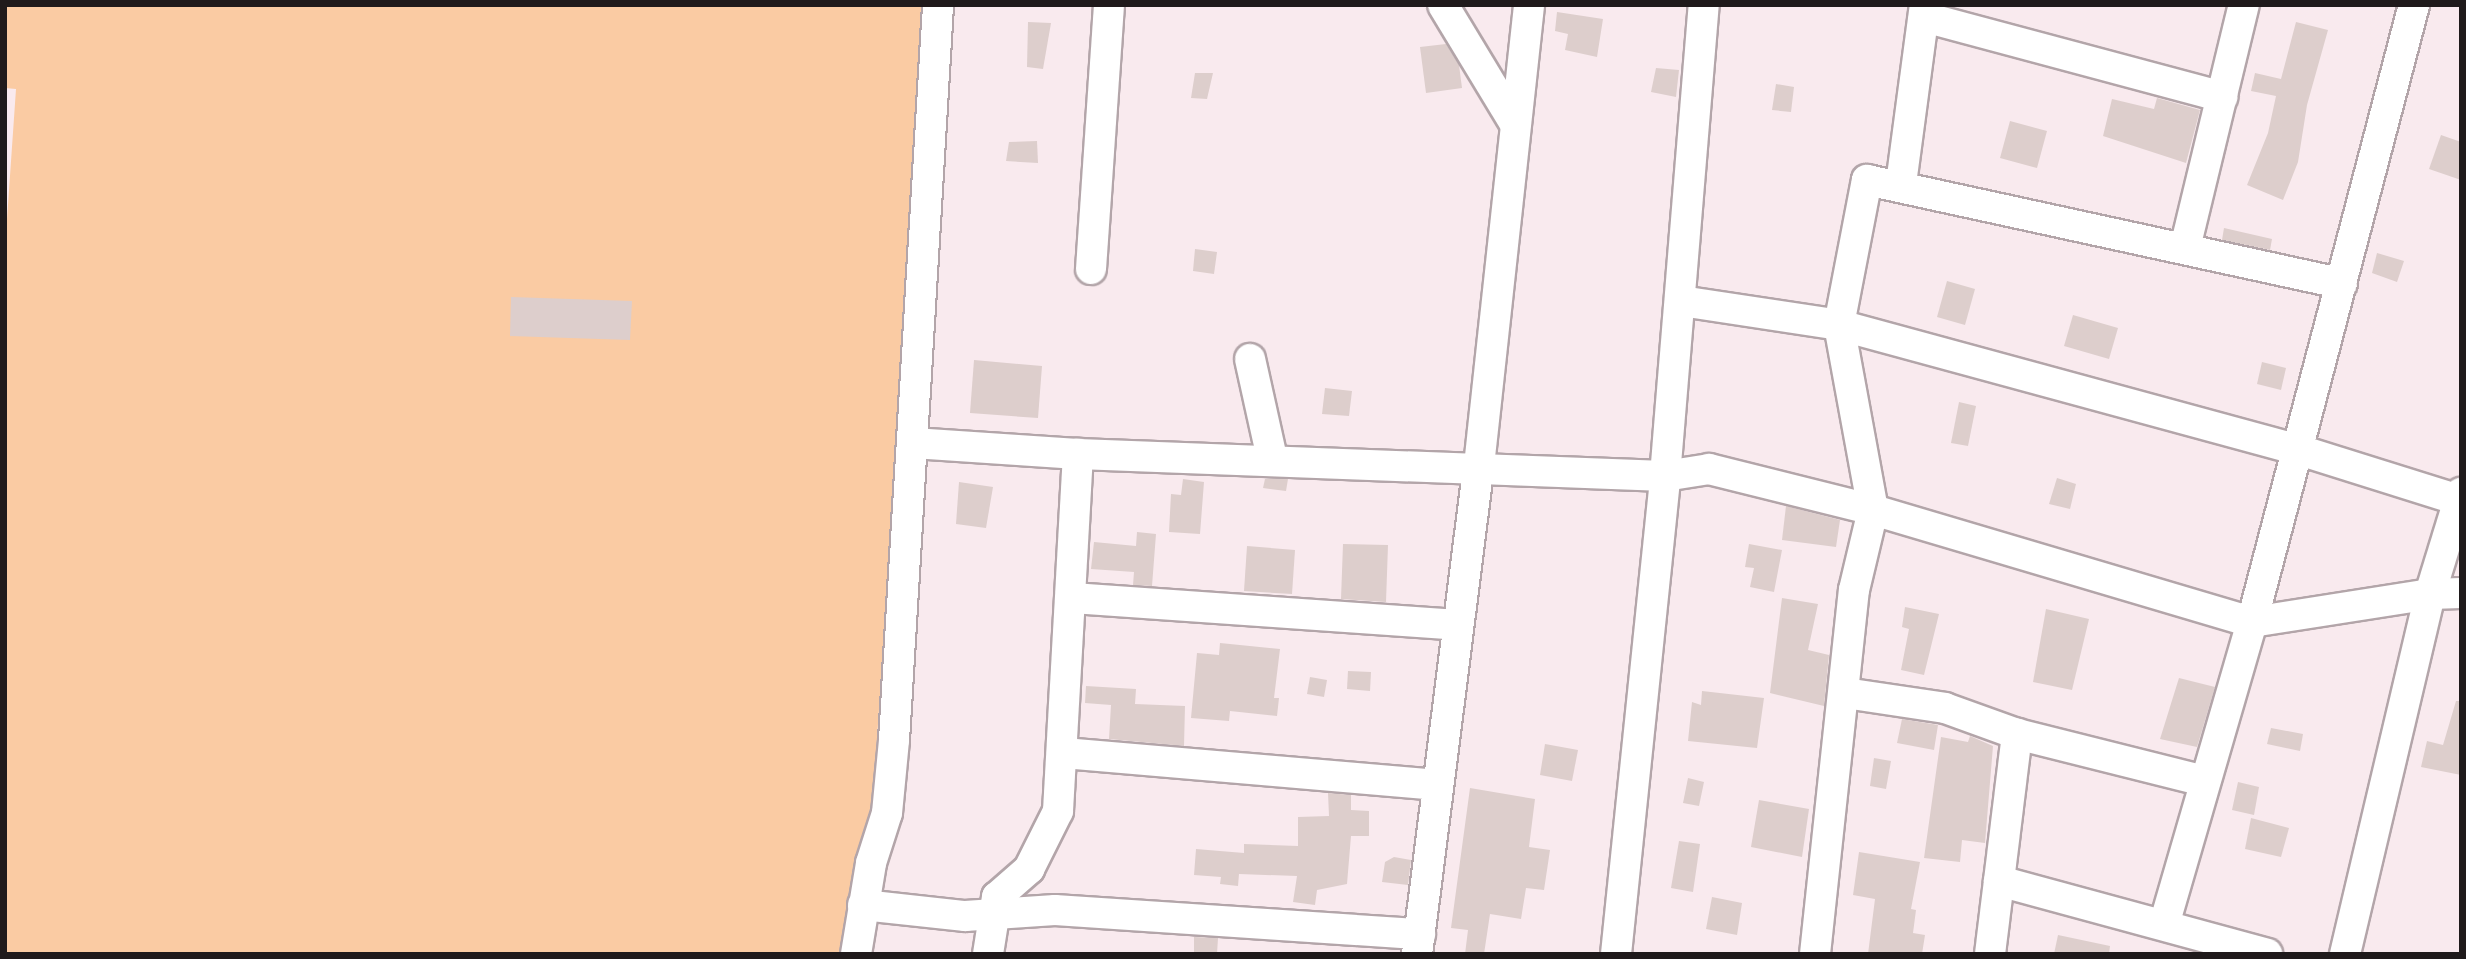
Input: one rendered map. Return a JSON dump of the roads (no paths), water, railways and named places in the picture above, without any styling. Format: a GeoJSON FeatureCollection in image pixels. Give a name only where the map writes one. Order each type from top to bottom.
{"type":"FeatureCollection","features":[{"type":"Feature","properties":{"kind":"street"},"geometry":{"type":"LineString","coordinates":[[856,954],[863,905],[889,795],[913,443],[938,5]]}},
{"type":"Feature","properties":{"kind":"street"},"geometry":{"type":"LineString","coordinates":[[1091,269],[1109,5]]}},
{"type":"Feature","properties":{"kind":"street"},"geometry":{"type":"LineString","coordinates":[[1443,5],[1515,124]]}},
{"type":"Feature","properties":{"kind":"street"},"geometry":{"type":"LineString","coordinates":[[863,905],[990,917],[1055,910],[1418,944],[1479,466],[1529,5]]}},
{"type":"Feature","properties":{"kind":"street"},"geometry":{"type":"LineString","coordinates":[[1618,953],[1681,301],[1704,5]]}},
{"type":"Feature","properties":{"kind":"street"},"geometry":{"type":"LineString","coordinates":[[2185,248],[2244,5]]}},
{"type":"Feature","properties":{"kind":"street"},"geometry":{"type":"LineString","coordinates":[[2164,925],[2252,622],[2414,5]]}},
{"type":"Feature","properties":{"kind":"street"},"geometry":{"type":"LineString","coordinates":[[1901,184],[1925,11],[2222,97]]}},
{"type":"Feature","properties":{"kind":"street"},"geometry":{"type":"LineString","coordinates":[[1815,954],[1854,590],[1873,510],[1839,325],[1867,180],[1901,184],[2342,284]]}},
{"type":"Feature","properties":{"kind":"street"},"geometry":{"type":"LineString","coordinates":[[1681,301],[1839,325],[2296,449],[2460,497],[2430,594],[2345,954]]}},
{"type":"Feature","properties":{"kind":"street"},"geometry":{"type":"LineString","coordinates":[[1250,359],[1272,458]]}},
{"type":"Feature","properties":{"kind":"street"},"geometry":{"type":"LineString","coordinates":[[913,443],[1078,454],[1479,466],[1665,477],[1709,469],[1873,510],[2252,622],[2430,594],[2461,593]]}},
{"type":"Feature","properties":{"kind":"street"},"geometry":{"type":"LineString","coordinates":[[988,954],[990,917],[996,897],[1029,869],[1058,811],[1073,598],[1078,454]]}},
{"type":"Feature","properties":{"kind":"street"},"geometry":{"type":"LineString","coordinates":[[1073,598],[1457,625]]}},
{"type":"Feature","properties":{"kind":"street"},"geometry":{"type":"LineString","coordinates":[[1845,693],[1945,708],[2017,734],[2204,781]]}},
{"type":"Feature","properties":{"kind":"street"},"geometry":{"type":"LineString","coordinates":[[1990,954],[2017,734]]}},
{"type":"Feature","properties":{"kind":"street"},"geometry":{"type":"LineString","coordinates":[[1064,753],[1438,785]]}},
{"type":"Feature","properties":{"kind":"street"},"geometry":{"type":"LineString","coordinates":[[1999,881],[2267,954]]}}]}
